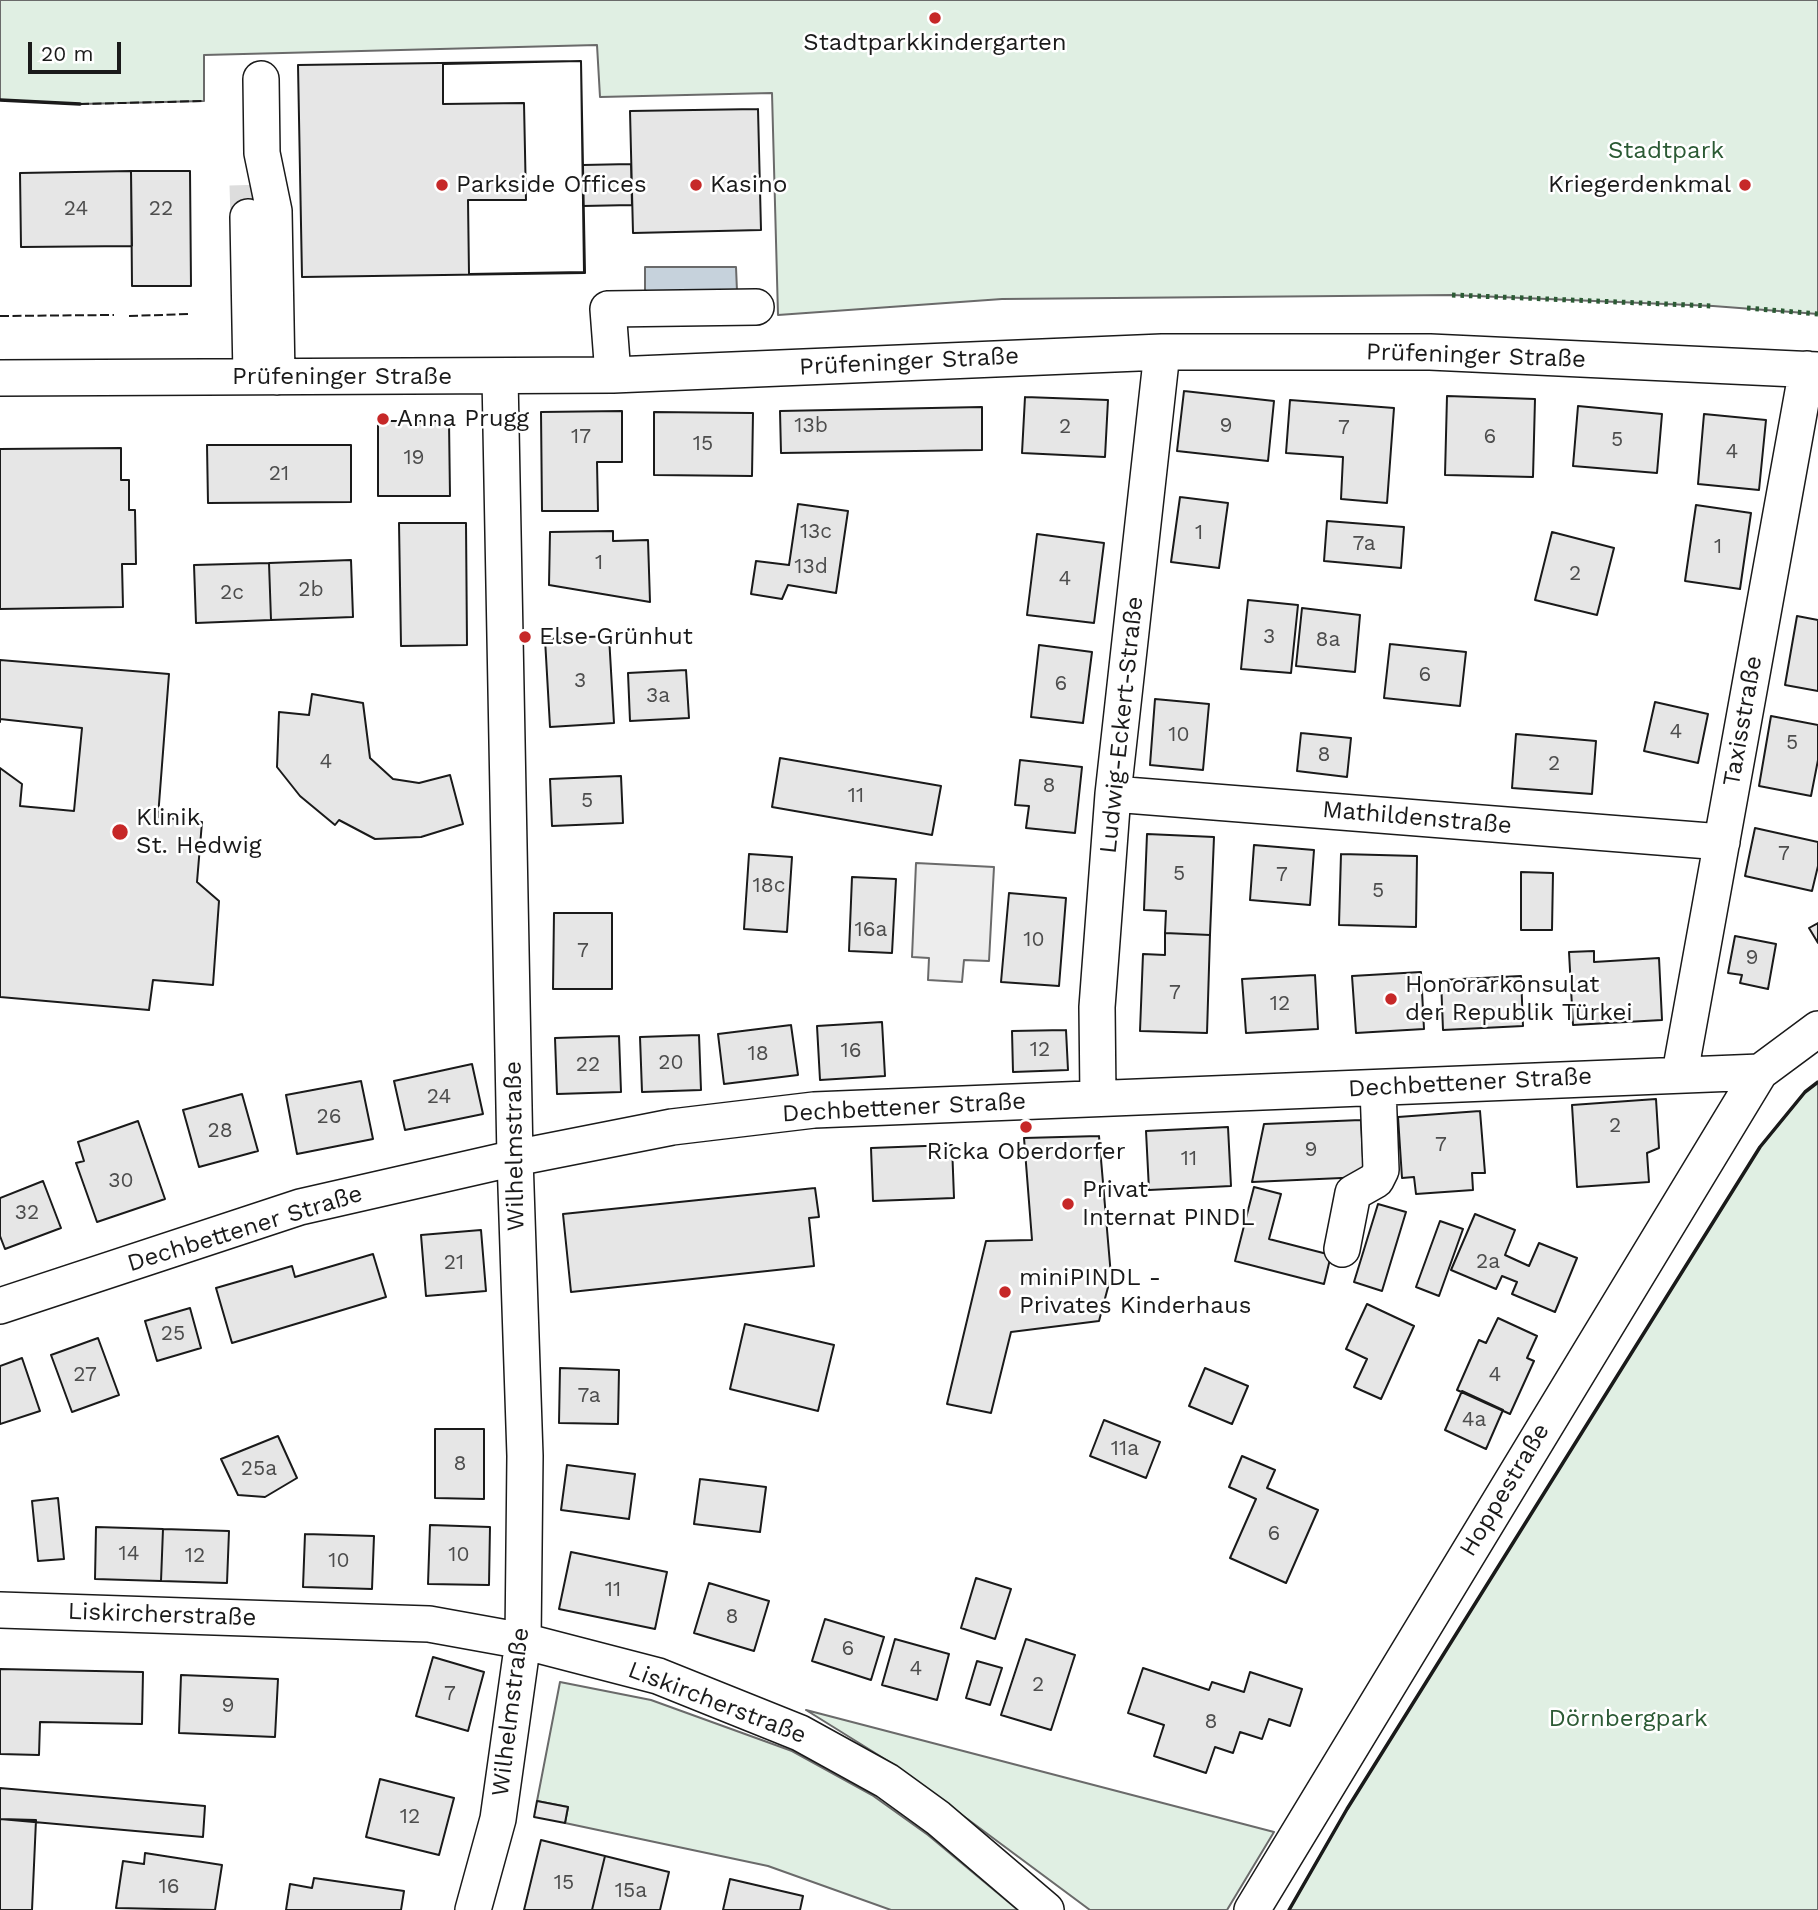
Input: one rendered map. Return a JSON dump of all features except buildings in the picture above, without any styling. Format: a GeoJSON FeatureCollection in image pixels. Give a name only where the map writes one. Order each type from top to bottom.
{"type":"FeatureCollection","features":[{"type":"Feature","properties":{"kind":"street"},"geometry":{"type":"LineString","coordinates":[[261,79],[262,153],[274,211],[264,377]]}},
{"type":"Feature","properties":{"kind":"street"},"geometry":{"type":"LineString","coordinates":[[248,216],[264,377]]}},
{"type":"Feature","properties":{"kind":"street"},"geometry":{"type":"LineString","coordinates":[[613,375],[608,309],[756,307]]}},
{"type":"Feature","properties":{"kind":"street","name":"Prüfeninger Straße"},"geometry":{"type":"LineString","coordinates":[[0,378],[613,375],[1162,352],[1430,352],[1812,369]]}},
{"type":"Feature","properties":{"kind":"street","name":"Ludwig-Eckert-Straße"},"geometry":{"type":"LineString","coordinates":[[1098,1098],[1097,1007],[1113,793],[1162,352]]}},
{"type":"Feature","properties":{"kind":"street","name":"Taxisstraße"},"geometry":{"type":"LineString","coordinates":[[1680,1073],[1812,369]]}},
{"type":"Feature","properties":{"kind":"street","name":"Wilhelmstraße"},"geometry":{"type":"LineString","coordinates":[[473,1910],[498,1819],[523,1640],[525,1456],[515,1158],[500,376]]}},
{"type":"Feature","properties":{"kind":"street","name":"Mathildenstraße"},"geometry":{"type":"LineString","coordinates":[[1113,793],[1722,842]]}},
{"type":"Feature","properties":{"kind":"street"},"geometry":{"type":"LineString","coordinates":[[1759,1072],[1818,1029]]}},
{"type":"Feature","properties":{"kind":"street","name":"Dechbettener Straße"},"geometry":{"type":"LineString","coordinates":[[0,1306],[300,1207],[515,1158],[672,1127],[814,1110],[1680,1073],[1759,1072]]}},
{"type":"Feature","properties":{"kind":"street","name":"Hoppestraße"},"geometry":{"type":"LineString","coordinates":[[1252,1910],[1759,1072]]}},
{"type":"Feature","properties":{"kind":"street"},"geometry":{"type":"LineString","coordinates":[[1342,1249],[1353,1193],[1376,1180],[1381,1170],[1378,1088]]}},
{"type":"Feature","properties":{"kind":"street","name":"Liskircherstraße"},"geometry":{"type":"LineString","coordinates":[[0,1610],[429,1624],[523,1640],[658,1676],[800,1732],[887,1781],[938,1818],[1046,1910]]}},
{"type":"Feature","properties":{"kind":"green space","name":"Stadtpark"},"geometry":{"type":"Polygon","coordinates":[[[0,0],[1818,0],[1818,314],[1713,306],[1452,295],[1002,299],[778,315],[772,93],[600,97],[597,45],[204,55],[204,101],[80,104],[0,100],[0,0]]]}},
{"type":"Feature","properties":{"kind":"green space","name":"Dörnbergpark"},"geometry":{"type":"Polygon","coordinates":[[[1818,1082],[1818,1910],[1289,1910],[1347,1809],[1760,1147],[1805,1092],[1818,1082]]]}},
{"type":"Feature","properties":{"kind":"green space"},"geometry":{"type":"Polygon","coordinates":[[[560,1682],[651,1700],[792,1751],[872,1795],[928,1835],[1018,1910],[891,1910],[768,1866],[565,1823],[568,1807],[537,1801],[560,1682]]]}},
{"type":"Feature","properties":{"kind":"green space"},"geometry":{"type":"Polygon","coordinates":[[[806,1710],[1274,1832],[1227,1910],[1090,1910],[896,1766],[806,1710]]]}},
{"type":"Feature","properties":{"kind":"shaded area"},"geometry":{"type":"Polygon","coordinates":[[[645,267],[736,267],[737,291],[645,292],[645,267]]]}},
{"type":"Feature","properties":{"kind":"shaded area"},"geometry":{"type":"Polygon","coordinates":[[[916,863],[994,867],[989,961],[964,960],[962,982],[928,980],[929,958],[912,957],[916,863]]]}},
{"type":"Feature","properties":{"kind":"tunnel"},"geometry":{"type":"LineString","coordinates":[[247,185],[248,217]]}},
{"type":"Feature","properties":{"kind":"hedge"},"geometry":{"type":"LineString","coordinates":[[1452,295],[1713,306]]}},
{"type":"Feature","properties":{"kind":"hedge"},"geometry":{"type":"LineString","coordinates":[[1747,308],[1818,314]]}},
{"type":"Feature","properties":{"kind":"fence"},"geometry":{"type":"LineString","coordinates":[[80,104],[204,101]]}},
{"type":"Feature","properties":{"kind":"fence"},"geometry":{"type":"LineString","coordinates":[[129,316],[190,314]]}},
{"type":"Feature","properties":{"kind":"fence"},"geometry":{"type":"LineString","coordinates":[[0,316],[114,315]]}},
{"type":"Feature","properties":{"kind":"wall"},"geometry":{"type":"LineString","coordinates":[[0,100],[80,104]]}},
{"type":"Feature","properties":{"kind":"wall"},"geometry":{"type":"LineString","coordinates":[[1289,1910],[1347,1809],[1760,1147],[1805,1092],[1818,1082]]}},
{"type":"Feature","properties":{"kind":"place","name":"Stadtparkkindergarten"},"geometry":{"type":"Point","coordinates":[935,18]}},
{"type":"Feature","properties":{"kind":"place","name":"Parkside Offices"},"geometry":{"type":"Point","coordinates":[442,185]}},
{"type":"Feature","properties":{"kind":"place","name":"Kasino"},"geometry":{"type":"Point","coordinates":[696,185]}},
{"type":"Feature","properties":{"kind":"place","name":"Kriegerdenkmal"},"geometry":{"type":"Point","coordinates":[1745,185]}},
{"type":"Feature","properties":{"kind":"place","name":"Anna Prugg"},"geometry":{"type":"Point","coordinates":[383,419]}},
{"type":"Feature","properties":{"kind":"place","name":"Else Grünhut"},"geometry":{"type":"Point","coordinates":[525,637]}},
{"type":"Feature","properties":{"kind":"place","name":"Klinik St. Hedwig"},"geometry":{"type":"Point","coordinates":[120,832]}},
{"type":"Feature","properties":{"kind":"place","name":"Honorarkonsulat der Republik Türkei"},"geometry":{"type":"Point","coordinates":[1391,999]}},
{"type":"Feature","properties":{"kind":"place","name":"Ricka Oberdorfer"},"geometry":{"type":"Point","coordinates":[1026,1127]}},
{"type":"Feature","properties":{"kind":"place","name":"Privat Internat PINDL"},"geometry":{"type":"Point","coordinates":[1068,1204]}},
{"type":"Feature","properties":{"kind":"place","name":"miniPINDL - Privates Kinderhaus"},"geometry":{"type":"Point","coordinates":[1005,1292]}}]}
